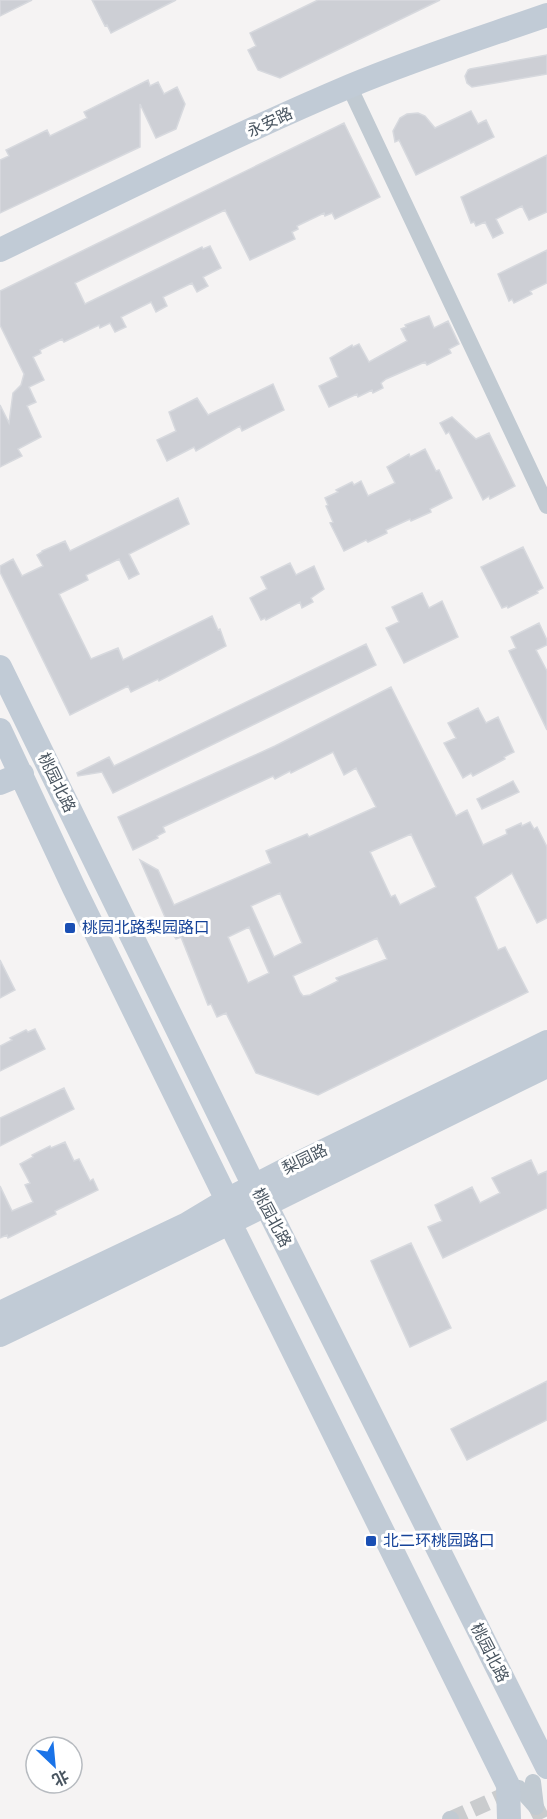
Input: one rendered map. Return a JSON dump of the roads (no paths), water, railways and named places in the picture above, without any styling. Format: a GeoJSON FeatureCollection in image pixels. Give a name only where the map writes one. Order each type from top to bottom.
{"type":"FeatureCollection","features":[{"type":"Feature","properties":{"kind":"main road","name":"永安路"},"geometry":{"type":"LineString","coordinates":[[0,250],[350,86],[547,15]]}},
{"type":"Feature","properties":{"kind":"main road","name":"桃园北路"},"geometry":{"type":"LineString","coordinates":[[0,667],[260,1196],[533,1779]]}},
{"type":"Feature","properties":{"kind":"main road","name":"桃园北路"},"geometry":{"type":"LineString","coordinates":[[0,730],[229,1212],[508,1785],[509,1819]]}},
{"type":"Feature","properties":{"kind":"main road"},"geometry":{"type":"LineString","coordinates":[[0,783],[22,774]]}},
{"type":"Feature","properties":{"kind":"main road","name":"梨园路"},"geometry":{"type":"LineString","coordinates":[[0,1335],[547,1042]]}},
{"type":"Feature","properties":{"kind":"main road","name":"梨园路"},"geometry":{"type":"LineString","coordinates":[[260,1196],[547,1066]]}},
{"type":"Feature","properties":{"kind":"main road","name":"梨园路"},"geometry":{"type":"LineString","coordinates":[[0,1314],[187,1224],[229,1212]]}},
{"type":"Feature","properties":{"kind":"street"},"geometry":{"type":"LineString","coordinates":[[350,86],[547,506]]}},
{"type":"Feature","properties":{"kind":"tunnel"},"geometry":{"type":"LineString","coordinates":[[451,1819],[516,1790]]}},
{"type":"Feature","properties":{"kind":"tunnel"},"geometry":{"type":"LineString","coordinates":[[536,1807],[542,1819]]}},
{"type":"Feature","properties":{"kind":"place","name":"桃园北路梨园路口"},"geometry":{"type":"Point","coordinates":[70,928]}},
{"type":"Feature","properties":{"kind":"place","name":"北二环桃园路口"},"geometry":{"type":"Point","coordinates":[371,1541]}}]}
